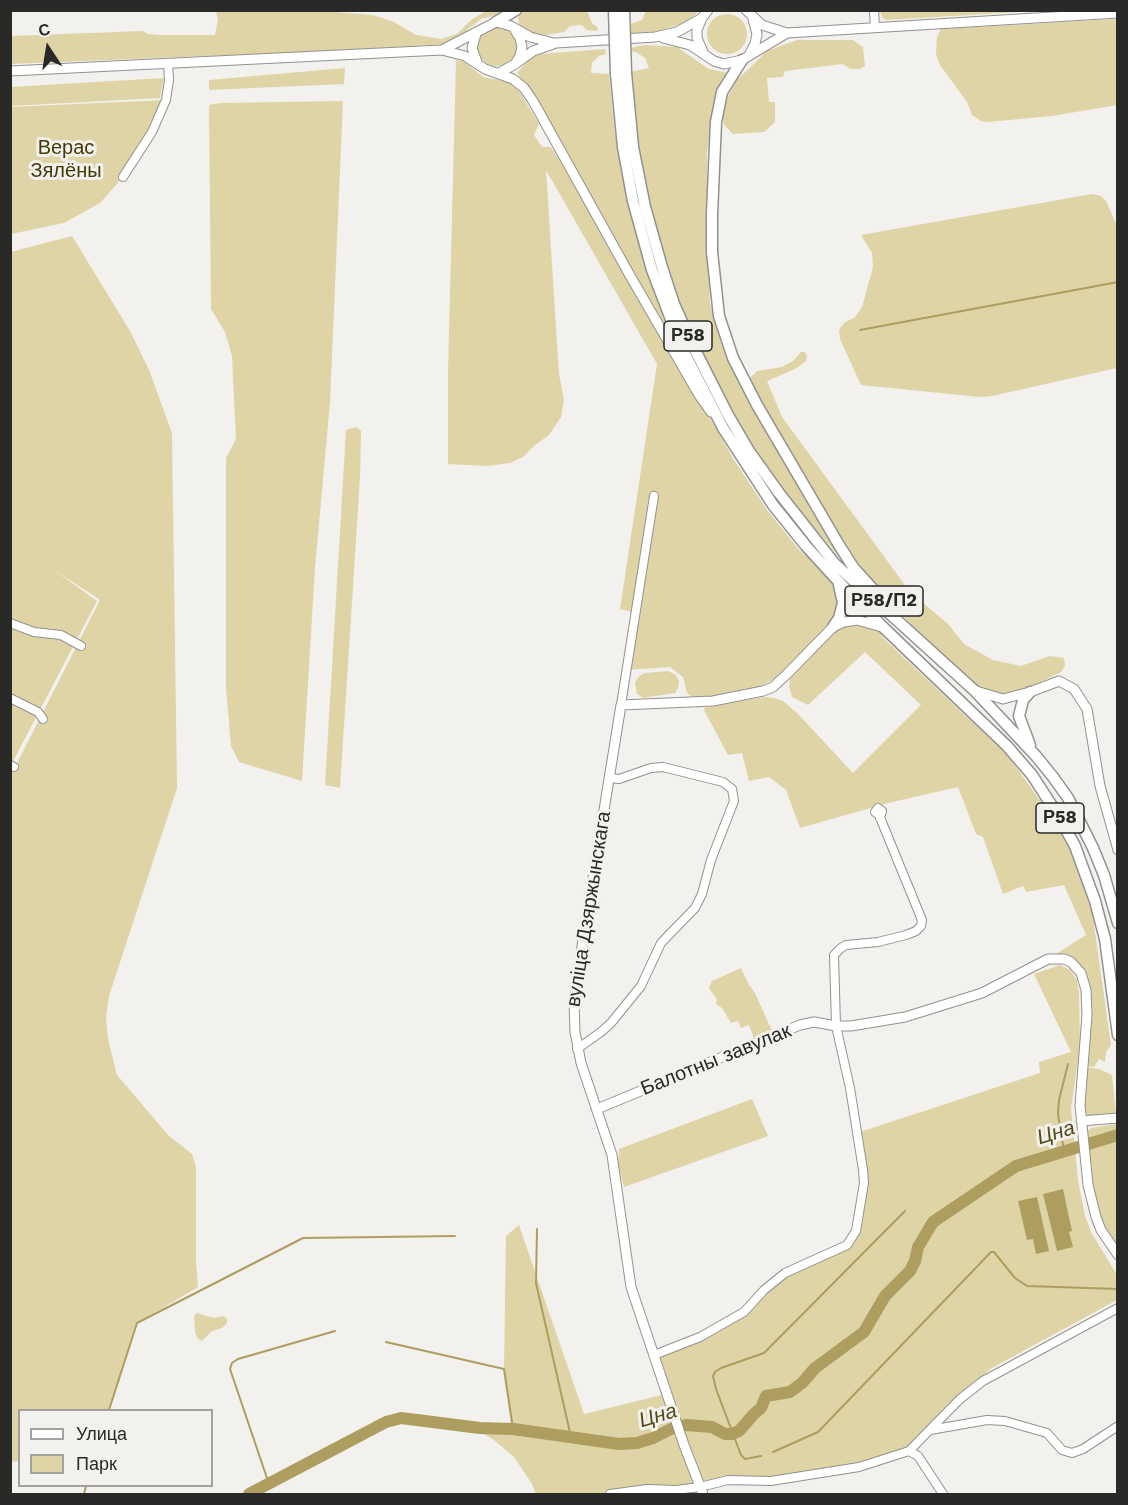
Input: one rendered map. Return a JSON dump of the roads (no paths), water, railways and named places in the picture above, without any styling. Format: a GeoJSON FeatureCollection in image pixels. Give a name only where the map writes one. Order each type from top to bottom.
{"type":"FeatureCollection","features":[{"type":"Feature","properties":{"kind":"highway"},"geometry":{"type":"LineString","coordinates":[[496,22],[516,10]]}},
{"type":"Feature","properties":{"kind":"highway","name":"Р58"},"geometry":{"type":"LineString","coordinates":[[614,10],[621,73],[645,207],[674,304],[728,415],[749,452],[779,494],[835,564],[975,691],[1036,756],[1063,791],[1081,823],[1104,875],[1118,923]]}},
{"type":"Feature","properties":{"kind":"highway","name":"Р58"},"geometry":{"type":"LineString","coordinates":[[624,10],[621,73],[625,158],[633,201],[652,270],[682,348],[723,428],[773,506],[838,582],[1007,746],[1032,776],[1058,815],[1075,846],[1095,902],[1105,939],[1118,1035]]}},
{"type":"Feature","properties":{"kind":"highway","name":"Р58/П2"},"geometry":{"type":"LineString","coordinates":[[746,57],[722,92],[715,137],[712,252],[716,298],[724,335],[758,405],[848,560],[934,654]]}},
{"type":"Feature","properties":{"kind":"highway"},"geometry":{"type":"LineString","coordinates":[[833,627],[839,618],[843,603],[838,582]]}},
{"type":"Feature","properties":{"kind":"highway"},"geometry":{"type":"LineString","coordinates":[[1030,692],[1023,700],[1019,716],[1023,731],[1036,756]]}},
{"type":"Feature","properties":{"kind":"main road"},"geometry":{"type":"LineString","coordinates":[[746,10],[753,19],[772,30],[787,33],[1118,13]]}},
{"type":"Feature","properties":{"kind":"main road"},"geometry":{"type":"LineString","coordinates":[[658,37],[676,32],[706,12]]}},
{"type":"Feature","properties":{"kind":"main road"},"geometry":{"type":"LineString","coordinates":[[704,54],[697,38],[706,12]]}},
{"type":"Feature","properties":{"kind":"main road","name":"Р58/П2"},"geometry":{"type":"LineString","coordinates":[[746,57],[755,44],[757,34],[753,19]]}},
{"type":"Feature","properties":{"kind":"main road"},"geometry":{"type":"LineString","coordinates":[[479,64],[473,55],[472,48],[476,34],[481,28],[496,22],[503,23],[530,37],[556,43]]}},
{"type":"Feature","properties":{"kind":"main road"},"geometry":{"type":"LineString","coordinates":[[515,30],[522,47],[515,64]]}},
{"type":"Feature","properties":{"kind":"main road"},"geometry":{"type":"LineString","coordinates":[[499,73],[533,51],[556,43],[658,37],[675,39],[690,45],[714,61],[724,64],[746,57],[787,33]]}},
{"type":"Feature","properties":{"kind":"main road"},"geometry":{"type":"LineString","coordinates":[[442,50],[476,34]]}},
{"type":"Feature","properties":{"kind":"main road"},"geometry":{"type":"LineString","coordinates":[[10,71],[442,50],[465,56],[486,69],[513,79],[533,100],[693,386],[723,428]]}},
{"type":"Feature","properties":{"kind":"main road"},"geometry":{"type":"LineString","coordinates":[[621,705],[713,701],[763,691],[773,687],[833,627],[857,620],[884,628]]}},
{"type":"Feature","properties":{"kind":"main road"},"geometry":{"type":"LineString","coordinates":[[975,691],[1003,699],[1059,681],[1066,683],[1080,696],[1086,709],[1100,786],[1118,850]]}},
{"type":"Feature","properties":{"kind":"main road","name":"вуліца Дзяржынскага"},"geometry":{"type":"LineString","coordinates":[[621,705],[573,1018],[577,1049],[612,1155],[629,1278],[684,1445],[702,1491]]}},
{"type":"Feature","properties":{"kind":"main road","name":"Балотны завулак"},"geometry":{"type":"LineString","coordinates":[[597,1109],[800,1025],[814,1022],[836,1026],[880,1022],[918,1013],[982,993],[1048,960],[1064,959],[1071,962],[1081,973],[1086,990],[1087,1015],[1080,1095],[1083,1158],[1095,1217],[1118,1255]]}},
{"type":"Feature","properties":{"kind":"main road"},"geometry":{"type":"LineString","coordinates":[[1081,1121],[1118,1118]]}},
{"type":"Feature","properties":{"kind":"street"},"geometry":{"type":"LineString","coordinates":[[874,10],[875,28]]}},
{"type":"Feature","properties":{"kind":"street"},"geometry":{"type":"LineString","coordinates":[[123,177],[152,132],[166,100],[169,80],[168,63]]}},
{"type":"Feature","properties":{"kind":"street","name":"вуліца Дзяржынскага"},"geometry":{"type":"LineString","coordinates":[[621,705],[654,496]]}},
{"type":"Feature","properties":{"kind":"street"},"geometry":{"type":"LineString","coordinates":[[10,623],[34,632],[62,635],[81,646]]}},
{"type":"Feature","properties":{"kind":"street"},"geometry":{"type":"LineString","coordinates":[[10,698],[39,712],[43,719]]}},
{"type":"Feature","properties":{"kind":"street"},"geometry":{"type":"LineString","coordinates":[[577,1049],[601,1032],[617,1015],[641,986],[661,943],[695,908],[734,801],[732,789],[723,782],[663,767],[651,768],[619,779],[609,778]]}},
{"type":"Feature","properties":{"kind":"street"},"geometry":{"type":"LineString","coordinates":[[654,1356],[700,1337],[744,1312],[764,1290],[785,1273],[847,1245],[856,1231],[864,1183],[857,1133],[836,1026],[834,955],[846,945],[896,939],[916,931],[921,926],[920,912],[880,818]]}},
{"type":"Feature","properties":{"kind":"street"},"geometry":{"type":"LineString","coordinates":[[610,1494],[647,1489],[702,1491],[728,1480],[771,1481],[859,1467],[909,1451],[960,1399],[983,1381],[1118,1308]]}},
{"type":"Feature","properties":{"kind":"street"},"geometry":{"type":"LineString","coordinates":[[929,1430],[987,1420],[1005,1421],[1047,1433],[1062,1450],[1072,1453],[1083,1449],[1104,1433],[1118,1426]]}},
{"type":"Feature","properties":{"kind":"street"},"geometry":{"type":"LineString","coordinates":[[909,1451],[918,1456],[943,1494]]}},
{"type":"Feature","properties":{"kind":"waterway"},"geometry":{"type":"LineString","coordinates":[[860,330],[1118,282]]}},
{"type":"Feature","properties":{"kind":"waterway"},"geometry":{"type":"LineString","coordinates":[[1064,1151],[1058,1114],[1068,1064]]}},
{"type":"Feature","properties":{"kind":"waterway","name":"Цна"},"geometry":{"type":"LineString","coordinates":[[249,1494],[386,1422],[401,1418],[480,1428],[513,1429],[619,1444],[637,1443],[686,1425],[712,1427],[725,1434],[732,1434],[739,1431],[761,1408],[766,1396],[790,1392],[802,1383],[815,1368],[864,1332],[885,1296],[910,1271],[918,1247],[933,1222],[1016,1166],[1118,1135]]}},
{"type":"Feature","properties":{"kind":"waterway"},"geometry":{"type":"LineString","coordinates":[[761,1456],[745,1459],[741,1455],[716,1389],[713,1376],[715,1372],[764,1353],[905,1211]]}},
{"type":"Feature","properties":{"kind":"waterway"},"geometry":{"type":"LineString","coordinates":[[537,1229],[536,1283],[571,1437]]}},
{"type":"Feature","properties":{"kind":"waterway"},"geometry":{"type":"LineString","coordinates":[[109,1409],[137,1323],[303,1238],[455,1236]]}},
{"type":"Feature","properties":{"kind":"waterway"},"geometry":{"type":"LineString","coordinates":[[773,1452],[818,1432],[991,1252],[994,1252],[1015,1278],[1027,1286],[1118,1289]]}},
{"type":"Feature","properties":{"kind":"waterway"},"geometry":{"type":"LineString","coordinates":[[269,1484],[230,1369],[232,1363],[238,1359],[335,1331]]}},
{"type":"Feature","properties":{"kind":"waterway"},"geometry":{"type":"LineString","coordinates":[[386,1342],[504,1369],[513,1429]]}},
{"type":"Feature","properties":{"kind":"waterway"},"geometry":{"type":"LineString","coordinates":[[84,1494],[86,1487]]}},
{"type":"Feature","properties":{"kind":"park label","name":"Верас Зялёны"},"geometry":{"type":"Point","coordinates":[66,160]}}]}
